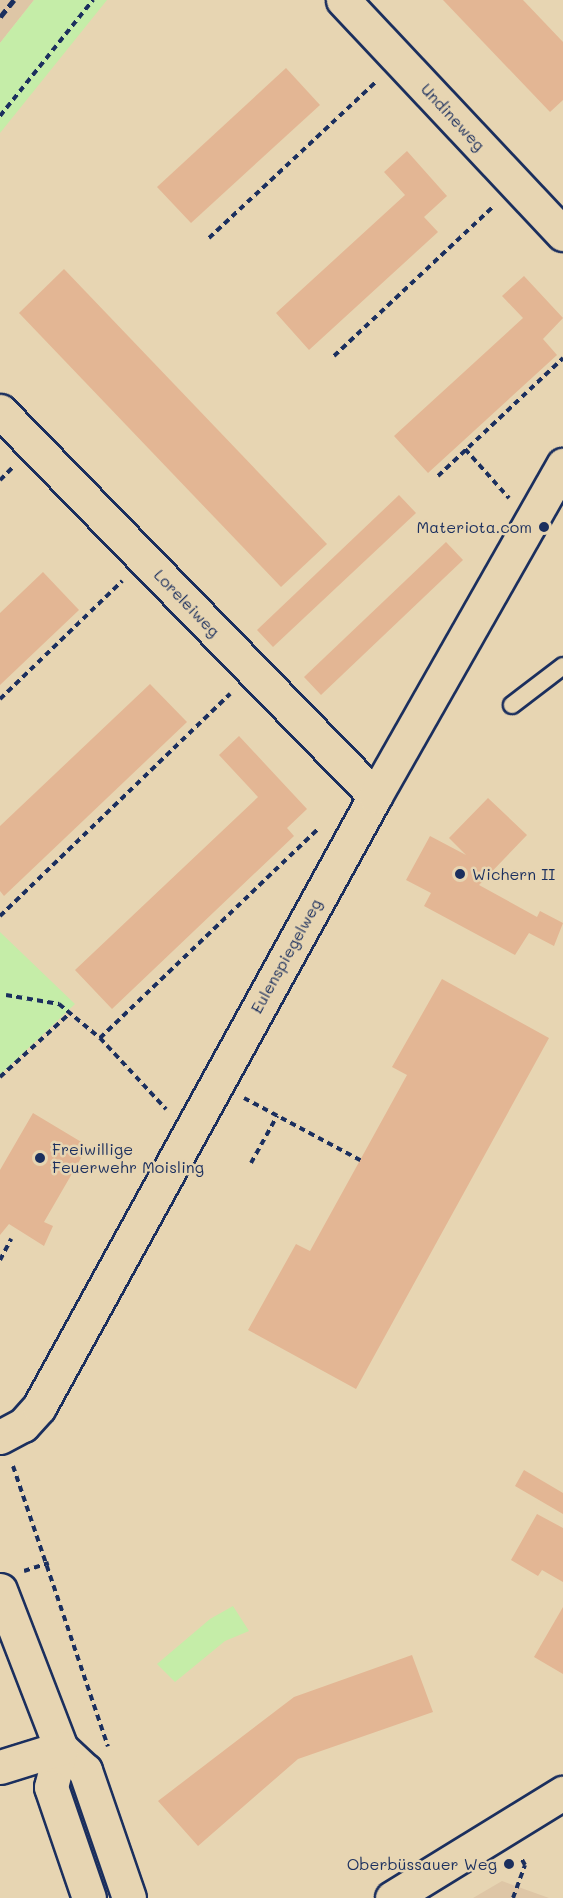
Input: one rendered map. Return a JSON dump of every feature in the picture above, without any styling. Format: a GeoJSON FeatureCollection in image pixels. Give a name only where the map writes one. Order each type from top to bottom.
{"type":"FeatureCollection","features":[{"type":"Feature","properties":{"kind":"street","name":"Undineweg"},"geometry":{"type":"LineString","coordinates":[[343,0],[563,234]]}},
{"type":"Feature","properties":{"kind":"street","name":"Loreleiweg"},"geometry":{"type":"LineString","coordinates":[[0,411],[375,795]]}},
{"type":"Feature","properties":{"kind":"street","name":"Eulenspiegelweg"},"geometry":{"type":"LineString","coordinates":[[0,1437],[22,1425],[39,1407],[375,795],[563,465]]}},
{"type":"Feature","properties":{"kind":"street"},"geometry":{"type":"LineString","coordinates":[[0,1590],[61,1748],[85,1770],[129,1898]]}},
{"type":"Feature","properties":{"kind":"street"},"geometry":{"type":"LineString","coordinates":[[0,1767],[61,1748]]}},
{"type":"Feature","properties":{"kind":"street"},"geometry":{"type":"LineString","coordinates":[[61,1748],[51,1787],[89,1898]]}},
{"type":"Feature","properties":{"kind":"street"},"geometry":{"type":"LineString","coordinates":[[392,1898],[562,1795]]}},
{"type":"Feature","properties":{"kind":"lane"},"geometry":{"type":"LineString","coordinates":[[512,705],[563,666]]}},
{"type":"Feature","properties":{"kind":"path"},"geometry":{"type":"LineString","coordinates":[[0,116],[93,0]]}},
{"type":"Feature","properties":{"kind":"path"},"geometry":{"type":"LineString","coordinates":[[209,238],[400,61]]}},
{"type":"Feature","properties":{"kind":"path"},"geometry":{"type":"LineString","coordinates":[[334,356],[516,184]]}},
{"type":"Feature","properties":{"kind":"path"},"geometry":{"type":"LineString","coordinates":[[438,476],[563,358]]}},
{"type":"Feature","properties":{"kind":"path"},"geometry":{"type":"LineString","coordinates":[[465,450],[531,522]]}},
{"type":"Feature","properties":{"kind":"path"},"geometry":{"type":"LineString","coordinates":[[0,699],[145,559]]}},
{"type":"Feature","properties":{"kind":"path"},"geometry":{"type":"LineString","coordinates":[[0,916],[254,671]]}},
{"type":"Feature","properties":{"kind":"path"},"geometry":{"type":"LineString","coordinates":[[100,1038],[309,834],[328,823]]}},
{"type":"Feature","properties":{"kind":"path"},"geometry":{"type":"LineString","coordinates":[[6,996],[59,1004],[100,1038],[189,1133]]}},
{"type":"Feature","properties":{"kind":"path"},"geometry":{"type":"LineString","coordinates":[[0,1077],[70,1013]]}},
{"type":"Feature","properties":{"kind":"path"},"geometry":{"type":"LineString","coordinates":[[217,1083],[360,1160]]}},
{"type":"Feature","properties":{"kind":"path"},"geometry":{"type":"LineString","coordinates":[[251,1163],[278,1116]]}},
{"type":"Feature","properties":{"kind":"path"},"geometry":{"type":"LineString","coordinates":[[0,1260],[11,1239]]}},
{"type":"Feature","properties":{"kind":"path"},"geometry":{"type":"LineString","coordinates":[[20,1481],[102,1728]]}},
{"type":"Feature","properties":{"kind":"shaded area"},"geometry":{"type":"Polygon","coordinates":[[[0,0],[34,0],[0,43],[0,0]]]}},
{"type":"Feature","properties":{"kind":"shaded area"},"geometry":{"type":"Polygon","coordinates":[[[502,1881],[549,1898],[473,1898],[502,1881]]]}},
{"type":"Feature","properties":{"kind":"green space"},"geometry":{"type":"Polygon","coordinates":[[[34,0],[107,0],[0,133],[0,43],[34,0]]]}},
{"type":"Feature","properties":{"kind":"green space"},"geometry":{"type":"Polygon","coordinates":[[[0,932],[75,1004],[0,1075],[0,932]]]}},
{"type":"Feature","properties":{"kind":"green space"},"geometry":{"type":"Polygon","coordinates":[[[233,1606],[249,1631],[225,1641],[175,1682],[157,1664],[210,1619],[233,1606]]]}},
{"type":"Feature","properties":{"kind":"building"},"geometry":{"type":"Polygon","coordinates":[[[443,0],[523,0],[563,42],[563,100],[550,112],[443,0]]]}},
{"type":"Feature","properties":{"kind":"building"},"geometry":{"type":"Polygon","coordinates":[[[286,68],[320,105],[191,223],[157,187],[286,68]]]}},
{"type":"Feature","properties":{"kind":"building"},"geometry":{"type":"Polygon","coordinates":[[[407,151],[447,196],[424,217],[438,232],[309,350],[276,313],[405,195],[384,172],[407,151]]]}},
{"type":"Feature","properties":{"kind":"building"},"geometry":{"type":"Polygon","coordinates":[[[64,269],[327,544],[281,587],[19,313],[64,269]]]}},
{"type":"Feature","properties":{"kind":"building"},"geometry":{"type":"Polygon","coordinates":[[[524,276],[563,318],[543,339],[557,355],[428,473],[394,436],[523,318],[502,296],[524,276]]]}},
{"type":"Feature","properties":{"kind":"building"},"geometry":{"type":"Polygon","coordinates":[[[399,495],[416,513],[273,647],[257,630],[399,495]]]}},
{"type":"Feature","properties":{"kind":"building"},"geometry":{"type":"Polygon","coordinates":[[[446,542],[463,560],[321,695],[304,677],[446,542]]]}},
{"type":"Feature","properties":{"kind":"building"},"geometry":{"type":"Polygon","coordinates":[[[43,572],[79,610],[0,685],[0,613],[43,572]]]}},
{"type":"Feature","properties":{"kind":"building"},"geometry":{"type":"Polygon","coordinates":[[[150,684],[187,722],[4,896],[0,891],[0,826],[150,684]]]}},
{"type":"Feature","properties":{"kind":"building"},"geometry":{"type":"Polygon","coordinates":[[[239,736],[307,809],[287,828],[294,836],[112,1009],[75,970],[258,797],[219,755],[239,736]]]}},
{"type":"Feature","properties":{"kind":"building"},"geometry":{"type":"Polygon","coordinates":[[[488,798],[527,835],[479,885],[537,917],[540,911],[563,923],[554,946],[529,933],[515,955],[424,906],[431,893],[406,880],[430,836],[466,855],[449,838],[488,798]]]}},
{"type":"Feature","properties":{"kind":"building"},"geometry":{"type":"Polygon","coordinates":[[[442,979],[549,1038],[356,1389],[248,1330],[296,1244],[310,1251],[407,1075],[392,1067],[442,979]]]}},
{"type":"Feature","properties":{"kind":"building"},"geometry":{"type":"Polygon","coordinates":[[[33,1113],[88,1146],[44,1222],[53,1226],[44,1246],[9,1224],[0,1235],[0,1170],[33,1113]]]}},
{"type":"Feature","properties":{"kind":"building"},"geometry":{"type":"Polygon","coordinates":[[[524,1470],[563,1493],[563,1514],[515,1486],[524,1470]]]}},
{"type":"Feature","properties":{"kind":"building"},"geometry":{"type":"Polygon","coordinates":[[[537,1514],[563,1528],[563,1582],[542,1570],[538,1576],[511,1560],[537,1514]]]}},
{"type":"Feature","properties":{"kind":"building"},"geometry":{"type":"Polygon","coordinates":[[[563,1607],[563,1674],[534,1657],[563,1607]]]}},
{"type":"Feature","properties":{"kind":"building"},"geometry":{"type":"Polygon","coordinates":[[[412,1655],[433,1712],[298,1759],[198,1846],[158,1801],[294,1697],[412,1655]]]}},
{"type":"Feature","properties":{"kind":"railway"},"geometry":{"type":"LineString","coordinates":[[0,17],[14,0]]}},
{"type":"Feature","properties":{"kind":"place","name":"Materiota.com"},"geometry":{"type":"Point","coordinates":[544,527]}},
{"type":"Feature","properties":{"kind":"place","name":"Wichern II"},"geometry":{"type":"Point","coordinates":[460,874]}},
{"type":"Feature","properties":{"kind":"place","name":"Freiwillige Feuerwehr Moisling"},"geometry":{"type":"Point","coordinates":[40,1158]}},
{"type":"Feature","properties":{"kind":"place","name":"Oberbüssauer Weg"},"geometry":{"type":"Point","coordinates":[509,1864]}}]}
